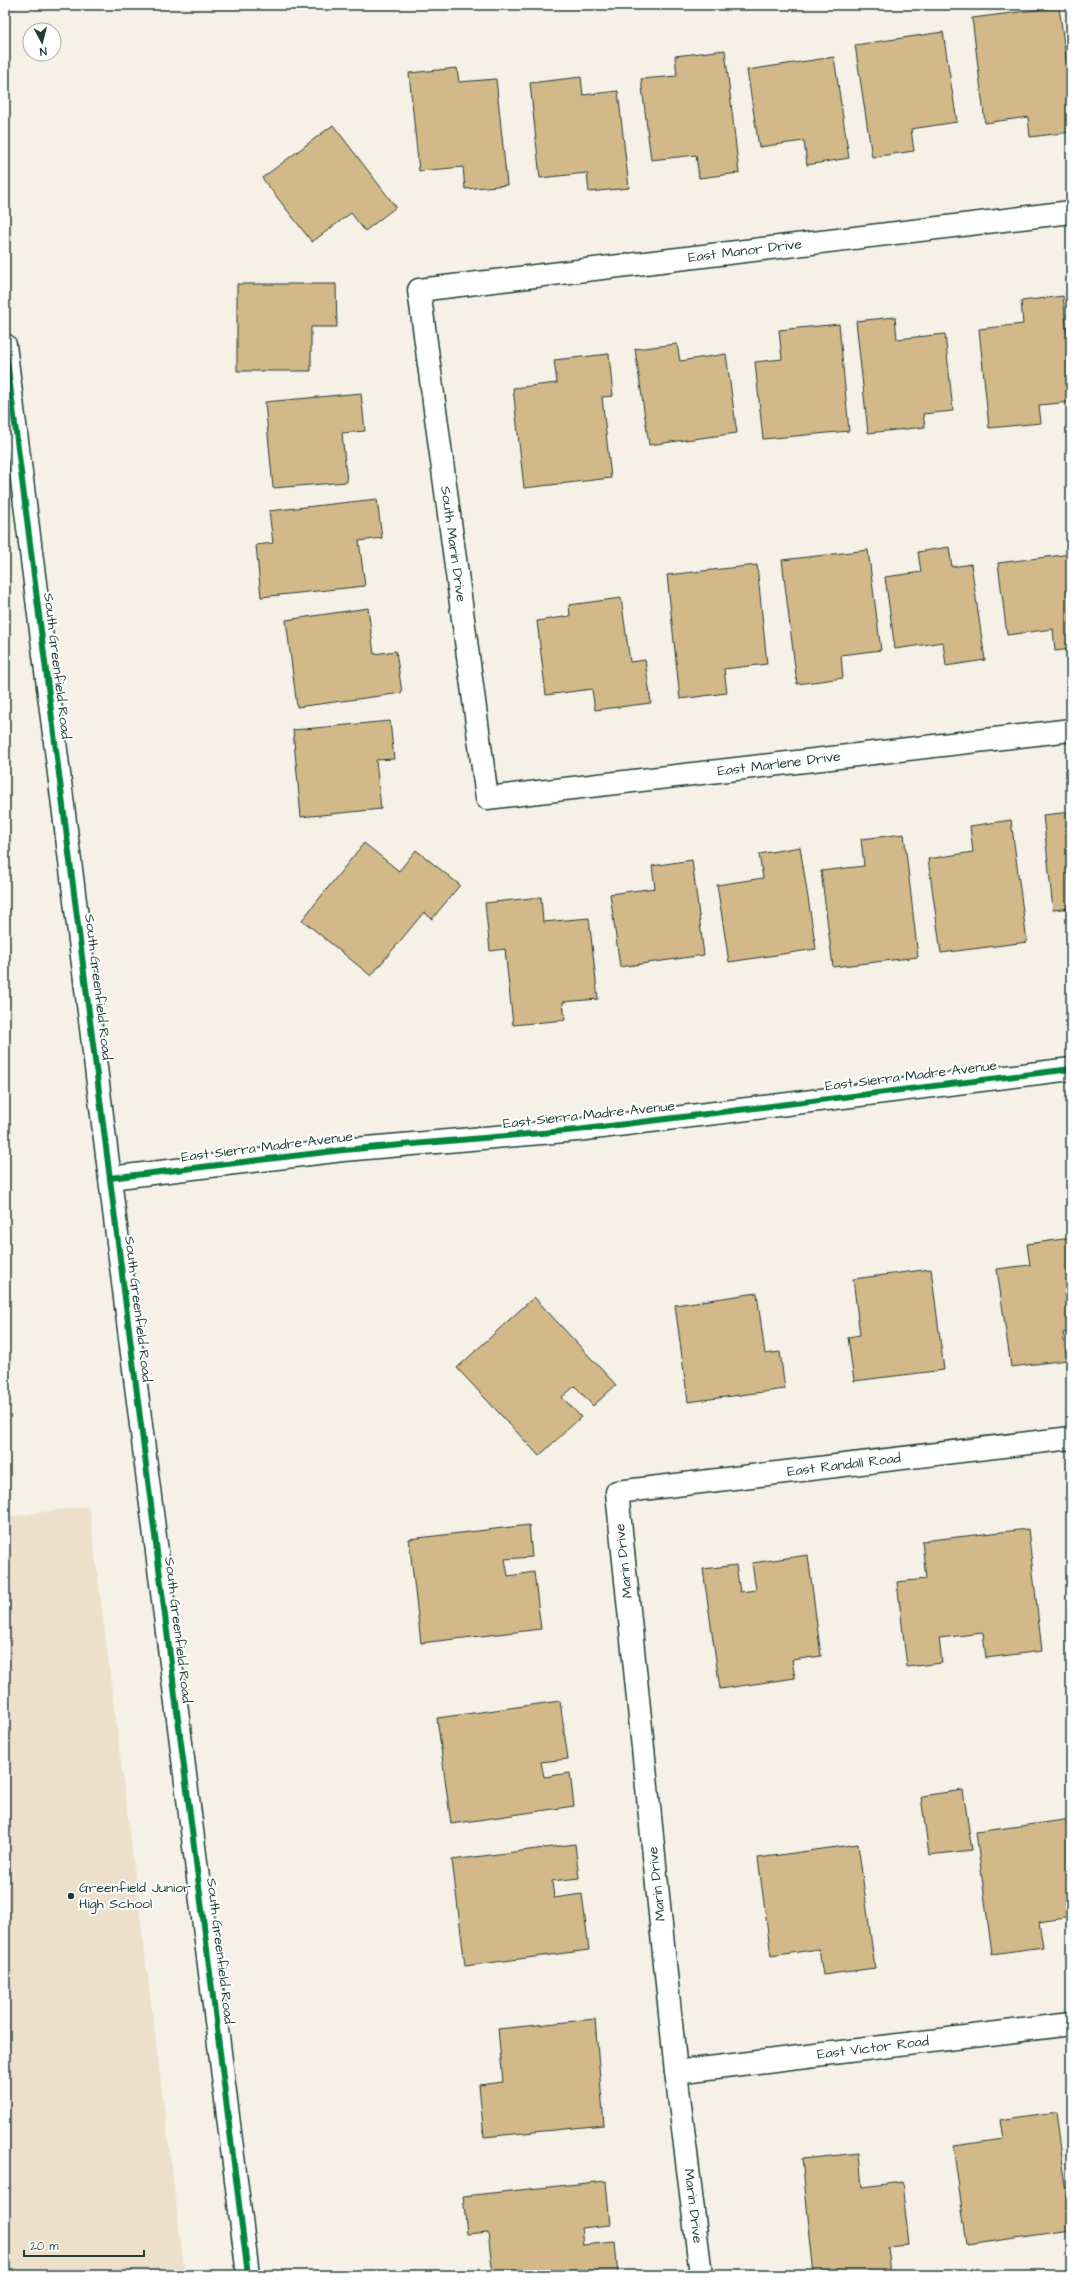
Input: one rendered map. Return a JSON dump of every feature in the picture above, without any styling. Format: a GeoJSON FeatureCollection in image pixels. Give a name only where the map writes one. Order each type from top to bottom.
{"type":"FeatureCollection","features":[{"type":"Feature","properties":{"kind":"street","name":"East Manor Drive"},"geometry":{"type":"LineString","coordinates":[[419,290],[1071,212]]}},
{"type":"Feature","properties":{"kind":"street","name":"South Marin Drive"},"geometry":{"type":"LineString","coordinates":[[419,290],[487,798]]}},
{"type":"Feature","properties":{"kind":"street","name":"South Greenfield Road"},"geometry":{"type":"LineString","coordinates":[[6,361],[248,2275]]}},
{"type":"Feature","properties":{"kind":"street","name":"East Marlene Drive"},"geometry":{"type":"LineString","coordinates":[[487,798],[1071,730]]}},
{"type":"Feature","properties":{"kind":"street","name":"East Sierra Madre Avenue"},"geometry":{"type":"LineString","coordinates":[[110,1178],[343,1150],[577,1130],[1071,1069]]}},
{"type":"Feature","properties":{"kind":"street","name":"East Randall Road"},"geometry":{"type":"LineString","coordinates":[[617,1492],[1071,1438]]}},
{"type":"Feature","properties":{"kind":"street","name":"Marin Drive"},"geometry":{"type":"LineString","coordinates":[[617,1492],[676,2072],[701,2275]]}},
{"type":"Feature","properties":{"kind":"street","name":"East Victor Road"},"geometry":{"type":"LineString","coordinates":[[676,2072],[1071,2024]]}},
{"type":"Feature","properties":{"kind":"shaded area","name":"Greenfield Junior High School"},"geometry":{"type":"Polygon","coordinates":[[[89,1506],[185,2275],[5,2275],[5,1517],[89,1506]]]}},
{"type":"Feature","properties":{"kind":"building"},"geometry":{"type":"Polygon","coordinates":[[[1059,7],[1071,95],[1071,132],[1030,137],[1028,117],[985,123],[972,18],[1059,7]]]}},
{"type":"Feature","properties":{"kind":"building"},"geometry":{"type":"Polygon","coordinates":[[[943,32],[957,122],[911,129],[914,151],[872,157],[855,45],[943,32]]]}},
{"type":"Feature","properties":{"kind":"building"},"geometry":{"type":"Polygon","coordinates":[[[725,50],[739,173],[699,178],[696,155],[651,160],[641,79],[677,76],[675,56],[725,50]]]}},
{"type":"Feature","properties":{"kind":"building"},"geometry":{"type":"Polygon","coordinates":[[[834,57],[849,158],[807,165],[804,141],[759,147],[747,70],[834,57]]]}},
{"type":"Feature","properties":{"kind":"building"},"geometry":{"type":"Polygon","coordinates":[[[457,68],[459,82],[496,79],[507,185],[465,189],[463,167],[419,171],[409,73],[457,68]]]}},
{"type":"Feature","properties":{"kind":"building"},"geometry":{"type":"Polygon","coordinates":[[[581,77],[583,95],[618,91],[629,188],[589,192],[587,173],[540,178],[530,83],[581,77]]]}},
{"type":"Feature","properties":{"kind":"building"},"geometry":{"type":"Polygon","coordinates":[[[333,125],[396,207],[365,231],[351,213],[312,242],[262,178],[333,125]]]}},
{"type":"Feature","properties":{"kind":"building"},"geometry":{"type":"Polygon","coordinates":[[[237,284],[336,284],[337,327],[311,327],[311,371],[237,371],[237,284]]]}},
{"type":"Feature","properties":{"kind":"building"},"geometry":{"type":"Polygon","coordinates":[[[1063,296],[1071,374],[1071,402],[1039,405],[1041,423],[989,428],[979,329],[1023,324],[1021,301],[1063,296]]]}},
{"type":"Feature","properties":{"kind":"building"},"geometry":{"type":"Polygon","coordinates":[[[895,317],[897,339],[945,334],[953,411],[923,414],[925,427],[868,433],[856,321],[895,317]]]}},
{"type":"Feature","properties":{"kind":"building"},"geometry":{"type":"Polygon","coordinates":[[[839,324],[849,431],[763,439],[755,362],[782,359],[779,330],[839,324]]]}},
{"type":"Feature","properties":{"kind":"building"},"geometry":{"type":"Polygon","coordinates":[[[677,344],[680,361],[726,354],[737,433],[649,445],[635,349],[677,344]]]}},
{"type":"Feature","properties":{"kind":"building"},"geometry":{"type":"Polygon","coordinates":[[[609,354],[613,396],[602,397],[611,478],[524,488],[513,388],[557,383],[554,360],[609,354]]]}},
{"type":"Feature","properties":{"kind":"building"},"geometry":{"type":"Polygon","coordinates":[[[361,393],[365,431],[342,433],[347,482],[273,488],[265,402],[361,393]]]}},
{"type":"Feature","properties":{"kind":"building"},"geometry":{"type":"Polygon","coordinates":[[[377,499],[382,538],[359,541],[365,586],[261,597],[256,545],[273,543],[269,511],[377,499]]]}},
{"type":"Feature","properties":{"kind":"building"},"geometry":{"type":"Polygon","coordinates":[[[949,547],[952,567],[971,564],[985,660],[946,666],[943,642],[895,649],[885,577],[921,572],[918,552],[949,547]]]}},
{"type":"Feature","properties":{"kind":"building"},"geometry":{"type":"Polygon","coordinates":[[[868,550],[881,650],[841,655],[843,678],[797,684],[782,560],[868,550]]]}},
{"type":"Feature","properties":{"kind":"building"},"geometry":{"type":"Polygon","coordinates":[[[1071,554],[1071,649],[1055,651],[1053,629],[1007,635],[998,563],[1071,554]]]}},
{"type":"Feature","properties":{"kind":"building"},"geometry":{"type":"Polygon","coordinates":[[[757,565],[767,664],[724,669],[727,693],[680,699],[667,575],[757,565]]]}},
{"type":"Feature","properties":{"kind":"building"},"geometry":{"type":"Polygon","coordinates":[[[621,598],[630,662],[645,660],[651,703],[595,710],[592,689],[546,695],[537,621],[570,616],[569,605],[621,598]]]}},
{"type":"Feature","properties":{"kind":"building"},"geometry":{"type":"Polygon","coordinates":[[[368,608],[374,654],[396,651],[402,693],[297,707],[286,620],[368,608]]]}},
{"type":"Feature","properties":{"kind":"building"},"geometry":{"type":"Polygon","coordinates":[[[390,721],[394,759],[376,760],[381,809],[301,817],[293,730],[390,721]]]}},
{"type":"Feature","properties":{"kind":"building"},"geometry":{"type":"Polygon","coordinates":[[[1071,812],[1071,908],[1053,910],[1043,815],[1071,812]]]}},
{"type":"Feature","properties":{"kind":"building"},"geometry":{"type":"Polygon","coordinates":[[[1011,820],[1027,942],[941,953],[928,859],[973,852],[970,826],[1011,820]]]}},
{"type":"Feature","properties":{"kind":"building"},"geometry":{"type":"Polygon","coordinates":[[[904,834],[918,957],[833,967],[821,871],[864,866],[861,839],[904,834]]]}},
{"type":"Feature","properties":{"kind":"building"},"geometry":{"type":"Polygon","coordinates":[[[364,843],[399,871],[416,850],[460,885],[432,919],[424,912],[371,976],[302,920],[364,843]]]}},
{"type":"Feature","properties":{"kind":"building"},"geometry":{"type":"Polygon","coordinates":[[[800,847],[816,949],[729,962],[717,885],[763,878],[759,854],[800,847]]]}},
{"type":"Feature","properties":{"kind":"building"},"geometry":{"type":"Polygon","coordinates":[[[692,860],[704,955],[620,967],[610,894],[655,888],[652,866],[692,860]]]}},
{"type":"Feature","properties":{"kind":"building"},"geometry":{"type":"Polygon","coordinates":[[[541,897],[543,922],[589,918],[598,999],[563,1002],[565,1020],[513,1025],[505,949],[490,951],[485,903],[541,897]]]}},
{"type":"Feature","properties":{"kind":"building"},"geometry":{"type":"Polygon","coordinates":[[[1071,1238],[1071,1332],[1063,1333],[1067,1360],[1011,1367],[997,1269],[1030,1265],[1027,1244],[1071,1238]]]}},
{"type":"Feature","properties":{"kind":"building"},"geometry":{"type":"Polygon","coordinates":[[[931,1269],[944,1370],[854,1381],[848,1337],[860,1335],[853,1279],[931,1269]]]}},
{"type":"Feature","properties":{"kind":"building"},"geometry":{"type":"Polygon","coordinates":[[[757,1293],[765,1354],[780,1352],[785,1389],[688,1402],[675,1305],[757,1293]]]}},
{"type":"Feature","properties":{"kind":"building"},"geometry":{"type":"Polygon","coordinates":[[[534,1297],[616,1385],[593,1406],[575,1386],[562,1397],[581,1417],[539,1456],[457,1368],[534,1297]]]}},
{"type":"Feature","properties":{"kind":"building"},"geometry":{"type":"Polygon","coordinates":[[[529,1525],[532,1557],[505,1559],[508,1576],[534,1572],[541,1629],[421,1643],[409,1539],[529,1525]]]}},
{"type":"Feature","properties":{"kind":"building"},"geometry":{"type":"Polygon","coordinates":[[[1028,1529],[1042,1651],[986,1658],[983,1633],[939,1638],[942,1663],[907,1667],[897,1582],[926,1579],[922,1541],[1028,1529]]]}},
{"type":"Feature","properties":{"kind":"building"},"geometry":{"type":"Polygon","coordinates":[[[808,1555],[821,1656],[792,1660],[795,1678],[720,1689],[703,1569],[736,1565],[740,1592],[756,1590],[752,1563],[808,1555]]]}},
{"type":"Feature","properties":{"kind":"building"},"geometry":{"type":"Polygon","coordinates":[[[560,1701],[568,1759],[541,1762],[544,1777],[570,1773],[574,1806],[451,1824],[437,1718],[560,1701]]]}},
{"type":"Feature","properties":{"kind":"building"},"geometry":{"type":"Polygon","coordinates":[[[963,1790],[972,1850],[929,1855],[921,1796],[963,1790]]]}},
{"type":"Feature","properties":{"kind":"building"},"geometry":{"type":"Polygon","coordinates":[[[1071,1819],[1071,1917],[1039,1922],[1043,1947],[992,1954],[976,1832],[1071,1819]]]}},
{"type":"Feature","properties":{"kind":"building"},"geometry":{"type":"Polygon","coordinates":[[[575,1844],[579,1878],[552,1881],[554,1898],[582,1894],[589,1950],[465,1966],[452,1860],[575,1844]]]}},
{"type":"Feature","properties":{"kind":"building"},"geometry":{"type":"Polygon","coordinates":[[[858,1844],[875,1968],[823,1975],[819,1949],[771,1956],[758,1858],[858,1844]]]}},
{"type":"Feature","properties":{"kind":"building"},"geometry":{"type":"Polygon","coordinates":[[[595,2019],[604,2125],[484,2137],[479,2085],[503,2082],[498,2029],[595,2019]]]}},
{"type":"Feature","properties":{"kind":"building"},"geometry":{"type":"Polygon","coordinates":[[[1055,2112],[1071,2230],[967,2245],[953,2146],[1003,2139],[1000,2120],[1055,2112]]]}},
{"type":"Feature","properties":{"kind":"building"},"geometry":{"type":"Polygon","coordinates":[[[859,2153],[862,2187],[902,2182],[909,2245],[887,2247],[890,2274],[814,2275],[802,2159],[859,2153]]]}},
{"type":"Feature","properties":{"kind":"building"},"geometry":{"type":"Polygon","coordinates":[[[606,2181],[610,2225],[581,2228],[583,2245],[615,2242],[618,2275],[493,2275],[488,2232],[467,2234],[463,2196],[606,2181]]]}},
{"type":"Feature","properties":{"kind":"building"},"geometry":{"type":"Polygon","coordinates":[[[8,2256],[10,2275],[5,2275],[5,2257],[8,2256]]]}},
{"type":"Feature","properties":{"kind":"cycle path"},"geometry":{"type":"LineString","coordinates":[[5,345],[248,2275]]}},
{"type":"Feature","properties":{"kind":"cycle path"},"geometry":{"type":"LineString","coordinates":[[110,1178],[343,1150],[577,1130],[1071,1069]]}},
{"type":"Feature","properties":{"kind":"place","name":"Greenfield Junior High School"},"geometry":{"type":"Point","coordinates":[71,1896]}}]}
